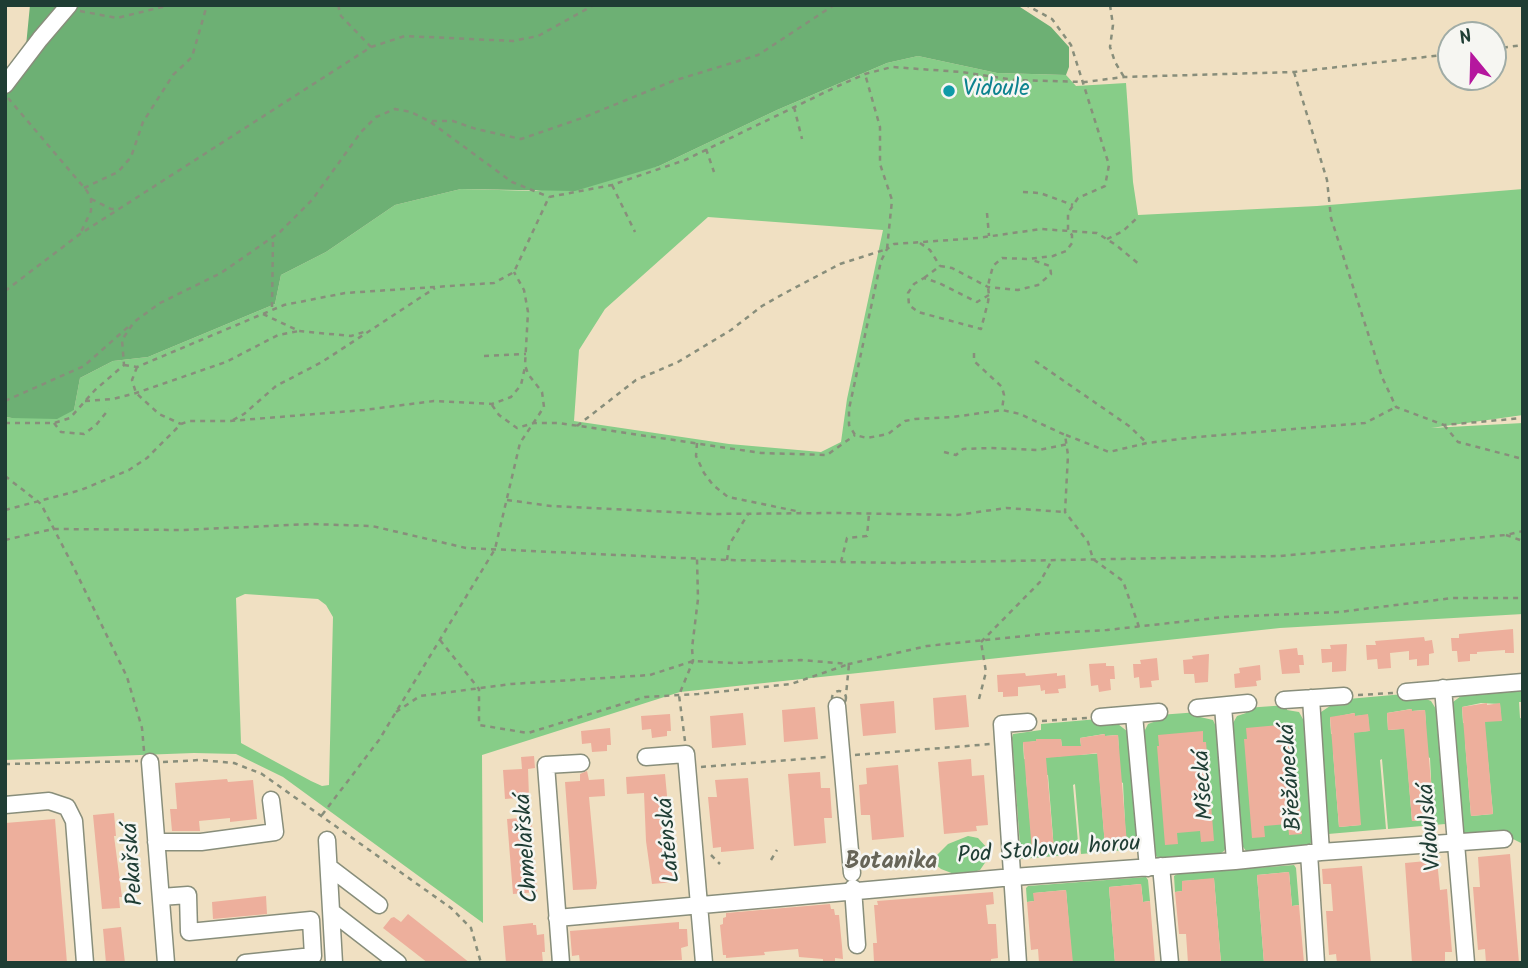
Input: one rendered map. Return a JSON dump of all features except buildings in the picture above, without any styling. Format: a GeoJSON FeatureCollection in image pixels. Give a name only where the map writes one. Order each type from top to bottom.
{"type":"FeatureCollection","features":[{"type":"Feature","properties":{"kind":"street"},"geometry":{"type":"LineString","coordinates":[[5,85],[40,38],[68,7]]}},
{"type":"Feature","properties":{"kind":"street"},"geometry":{"type":"LineString","coordinates":[[1406,692],[1523,682]]}},
{"type":"Feature","properties":{"kind":"street","name":"Vidoulská"},"geometry":{"type":"LineString","coordinates":[[1443,688],[1466,963]]}},
{"type":"Feature","properties":{"kind":"street","name":"Břežánecká"},"geometry":{"type":"LineString","coordinates":[[1284,700],[1344,696]]}},
{"type":"Feature","properties":{"kind":"street","name":"Břežánecká"},"geometry":{"type":"LineString","coordinates":[[1311,698],[1316,963]]}},
{"type":"Feature","properties":{"kind":"street"},"geometry":{"type":"LineString","coordinates":[[841,700],[857,945]]}},
{"type":"Feature","properties":{"kind":"street"},"geometry":{"type":"LineString","coordinates":[[1197,708],[1248,703]]}},
{"type":"Feature","properties":{"kind":"street","name":"Mšecká"},"geometry":{"type":"LineString","coordinates":[[1223,706],[1235,861]]}},
{"type":"Feature","properties":{"kind":"street"},"geometry":{"type":"LineString","coordinates":[[1100,717],[1159,712]]}},
{"type":"Feature","properties":{"kind":"street"},"geometry":{"type":"LineString","coordinates":[[1134,715],[1170,963]]}},
{"type":"Feature","properties":{"kind":"street"},"geometry":{"type":"LineString","coordinates":[[1018,963],[1002,724],[1028,722]]}},
{"type":"Feature","properties":{"kind":"street"},"geometry":{"type":"LineString","coordinates":[[646,757],[686,754]]}},
{"type":"Feature","properties":{"kind":"street","name":"Laténská"},"geometry":{"type":"LineString","coordinates":[[686,754],[704,963]]}},
{"type":"Feature","properties":{"kind":"street","name":"Pekařská"},"geometry":{"type":"LineString","coordinates":[[147,762],[166,963]]}},
{"type":"Feature","properties":{"kind":"street","name":"Chmelařská"},"geometry":{"type":"LineString","coordinates":[[561,963],[546,765],[581,763]]}},
{"type":"Feature","properties":{"kind":"street"},"geometry":{"type":"LineString","coordinates":[[156,842],[201,842],[275,832],[271,800]]}},
{"type":"Feature","properties":{"kind":"street"},"geometry":{"type":"LineString","coordinates":[[5,805],[49,801],[67,807],[74,821],[85,963]]}},
{"type":"Feature","properties":{"kind":"street","name":"Pod Stolovou horou"},"geometry":{"type":"LineString","coordinates":[[557,918],[699,904],[853,884],[1013,877],[1504,839]]}},
{"type":"Feature","properties":{"kind":"street"},"geometry":{"type":"LineString","coordinates":[[327,840],[337,960]]}},
{"type":"Feature","properties":{"kind":"street"},"geometry":{"type":"LineString","coordinates":[[329,867],[379,905]]}},
{"type":"Feature","properties":{"kind":"street"},"geometry":{"type":"LineString","coordinates":[[161,897],[188,895],[189,932],[311,920],[313,956],[245,963]]}},
{"type":"Feature","properties":{"kind":"street"},"geometry":{"type":"LineString","coordinates":[[331,912],[398,963]]}},
{"type":"Feature","properties":{"kind":"path"},"geometry":{"type":"LineString","coordinates":[[68,7],[117,18],[170,5]]}},
{"type":"Feature","properties":{"kind":"path"},"geometry":{"type":"LineString","coordinates":[[84,188],[118,172],[131,157],[143,122],[173,75],[192,57],[207,5]]}},
{"type":"Feature","properties":{"kind":"path"},"geometry":{"type":"LineString","coordinates":[[338,5],[341,16],[370,47]]}},
{"type":"Feature","properties":{"kind":"path"},"geometry":{"type":"LineString","coordinates":[[5,291],[80,234],[370,47],[405,36],[513,41],[538,36],[594,5]]}},
{"type":"Feature","properties":{"kind":"path"},"geometry":{"type":"LineString","coordinates":[[429,121],[453,121],[521,139],[582,118],[673,81],[758,55],[834,5]]}},
{"type":"Feature","properties":{"kind":"path"},"geometry":{"type":"LineString","coordinates":[[1110,5],[1113,25],[1110,47],[1124,77]]}},
{"type":"Feature","properties":{"kind":"path"},"geometry":{"type":"LineString","coordinates":[[1028,6],[1052,19],[1071,45],[1085,82],[1109,165],[1105,186],[1078,198],[1068,213],[1068,230],[1072,235],[1072,243],[1066,251],[1054,256],[1028,259],[1002,258],[993,266],[988,287],[989,295],[981,329],[918,313],[909,305],[908,293],[914,284],[940,266],[952,268],[988,287],[1018,290],[1038,285],[1051,274],[1051,266],[1028,259]]}},
{"type":"Feature","properties":{"kind":"path"},"geometry":{"type":"LineString","coordinates":[[5,401],[84,366],[160,303],[221,273],[273,237],[312,200],[361,132],[376,117],[395,109],[411,112],[429,121],[512,183],[549,197],[612,185],[685,160],[865,74],[892,67],[961,72],[1014,80],[1085,82],[1124,77],[1294,72],[1437,56]]}},
{"type":"Feature","properties":{"kind":"path"},"geometry":{"type":"LineString","coordinates":[[1294,72],[1327,180],[1331,218],[1382,377],[1396,407],[1444,425],[1523,418]]}},
{"type":"Feature","properties":{"kind":"path"},"geometry":{"type":"LineString","coordinates":[[865,74],[880,127],[880,164],[892,200],[887,249],[881,261],[849,409],[849,425],[855,435],[867,438],[888,434],[905,421],[915,419],[1002,410],[1020,414],[1110,452],[1147,443],[1363,423],[1396,407]]}},
{"type":"Feature","properties":{"kind":"path"},"geometry":{"type":"LineString","coordinates":[[5,94],[91,199],[111,209],[119,209]]}},
{"type":"Feature","properties":{"kind":"path"},"geometry":{"type":"LineString","coordinates":[[794,107],[802,139]]}},
{"type":"Feature","properties":{"kind":"path"},"geometry":{"type":"LineString","coordinates":[[706,149],[714,172]]}},
{"type":"Feature","properties":{"kind":"path"},"geometry":{"type":"LineString","coordinates":[[612,185],[635,232]]}},
{"type":"Feature","properties":{"kind":"path"},"geometry":{"type":"LineString","coordinates":[[1023,191],[1040,193],[1073,205]]}},
{"type":"Feature","properties":{"kind":"path"},"geometry":{"type":"LineString","coordinates":[[124,365],[137,367],[272,309],[345,293],[494,283],[514,272],[549,197]]}},
{"type":"Feature","properties":{"kind":"path"},"geometry":{"type":"LineString","coordinates":[[80,234],[91,211],[91,199]]}},
{"type":"Feature","properties":{"kind":"path"},"geometry":{"type":"LineString","coordinates":[[988,214],[989,236]]}},
{"type":"Feature","properties":{"kind":"path"},"geometry":{"type":"LineString","coordinates":[[1107,239],[1123,231],[1136,219]]}},
{"type":"Feature","properties":{"kind":"path"},"geometry":{"type":"LineString","coordinates":[[577,426],[636,380],[678,362],[732,330],[762,306],[840,264],[887,249],[894,244],[1041,229],[1068,230],[1097,233],[1140,265]]}},
{"type":"Feature","properties":{"kind":"path"},"geometry":{"type":"LineString","coordinates":[[272,309],[273,237]]}},
{"type":"Feature","properties":{"kind":"path"},"geometry":{"type":"LineString","coordinates":[[919,242],[930,250],[940,266]]}},
{"type":"Feature","properties":{"kind":"path"},"geometry":{"type":"LineString","coordinates":[[322,815],[379,740],[495,550],[520,443],[544,407],[542,392],[528,374],[526,365],[528,312],[524,290],[514,272]]}},
{"type":"Feature","properties":{"kind":"path"},"geometry":{"type":"LineString","coordinates":[[924,278],[939,282],[977,302],[989,295]]}},
{"type":"Feature","properties":{"kind":"path"},"geometry":{"type":"LineString","coordinates":[[230,421],[244,414],[276,386],[322,362],[438,286]]}},
{"type":"Feature","properties":{"kind":"path"},"geometry":{"type":"LineString","coordinates":[[261,313],[299,331]]}},
{"type":"Feature","properties":{"kind":"path"},"geometry":{"type":"LineString","coordinates":[[124,365],[121,340],[134,322]]}},
{"type":"Feature","properties":{"kind":"path"},"geometry":{"type":"LineString","coordinates":[[85,401],[113,399],[136,393],[226,362],[278,335],[299,331],[351,336],[370,330]]}},
{"type":"Feature","properties":{"kind":"path"},"geometry":{"type":"LineString","coordinates":[[974,353],[974,361],[1002,387],[1002,410]]}},
{"type":"Feature","properties":{"kind":"path"},"geometry":{"type":"LineString","coordinates":[[484,356],[526,354]]}},
{"type":"Feature","properties":{"kind":"path"},"geometry":{"type":"LineString","coordinates":[[1035,361],[1129,426],[1147,443]]}},
{"type":"Feature","properties":{"kind":"path"},"geometry":{"type":"LineString","coordinates":[[5,423],[54,423],[70,418],[124,365]]}},
{"type":"Feature","properties":{"kind":"path"},"geometry":{"type":"LineString","coordinates":[[5,510],[81,490],[129,470],[147,458],[181,424],[189,421],[230,421],[364,410],[434,401],[492,404],[511,397],[521,385],[526,365]]}},
{"type":"Feature","properties":{"kind":"path"},"geometry":{"type":"LineString","coordinates":[[137,367],[132,380],[136,393],[159,414],[181,424]]}},
{"type":"Feature","properties":{"kind":"path"},"geometry":{"type":"LineString","coordinates":[[492,404],[499,415],[517,428],[534,423],[577,426],[761,453],[827,454],[855,435]]}},
{"type":"Feature","properties":{"kind":"path"},"geometry":{"type":"LineString","coordinates":[[54,423],[61,432],[84,434],[96,425],[109,408]]}},
{"type":"Feature","properties":{"kind":"path"},"geometry":{"type":"LineString","coordinates":[[1444,425],[1458,442],[1523,459]]}},
{"type":"Feature","properties":{"kind":"path"},"geometry":{"type":"LineString","coordinates":[[1065,435],[1068,444],[1065,512],[1088,542],[1093,559],[1123,581],[1139,627]]}},
{"type":"Feature","properties":{"kind":"path"},"geometry":{"type":"LineString","coordinates":[[697,443],[696,456],[704,473],[713,485],[729,497],[746,503],[808,513]]}},
{"type":"Feature","properties":{"kind":"path"},"geometry":{"type":"LineString","coordinates":[[944,452],[956,454],[963,449],[990,448],[1039,450],[1068,444]]}},
{"type":"Feature","properties":{"kind":"path"},"geometry":{"type":"LineString","coordinates":[[5,476],[41,504],[127,677],[142,728],[147,762]]}},
{"type":"Feature","properties":{"kind":"path"},"geometry":{"type":"LineString","coordinates":[[507,500],[629,511],[748,514],[957,515],[1006,508],[1065,512]]}},
{"type":"Feature","properties":{"kind":"path"},"geometry":{"type":"LineString","coordinates":[[841,562],[847,538],[867,536],[870,513]]}},
{"type":"Feature","properties":{"kind":"path"},"geometry":{"type":"LineString","coordinates":[[727,560],[729,545],[748,514]]}},
{"type":"Feature","properties":{"kind":"path"},"geometry":{"type":"LineString","coordinates":[[5,540],[53,529],[182,530],[312,524],[372,526],[466,548],[697,559],[841,562],[1280,556],[1506,535],[1523,531]]}},
{"type":"Feature","properties":{"kind":"path"},"geometry":{"type":"LineString","coordinates":[[1506,535],[1523,541]]}},
{"type":"Feature","properties":{"kind":"path"},"geometry":{"type":"LineString","coordinates":[[686,754],[679,695],[693,661],[698,599],[697,559]]}},
{"type":"Feature","properties":{"kind":"path"},"geometry":{"type":"LineString","coordinates":[[981,642],[1040,582],[1053,560]]}},
{"type":"Feature","properties":{"kind":"path"},"geometry":{"type":"LineString","coordinates":[[440,640],[480,689],[479,725],[528,733],[553,723],[645,697],[791,684],[849,664],[926,646],[1224,617],[1339,612],[1453,598],[1523,597]]}},
{"type":"Feature","properties":{"kind":"path"},"geometry":{"type":"LineString","coordinates":[[979,699],[986,672],[981,642]]}},
{"type":"Feature","properties":{"kind":"path"},"geometry":{"type":"LineString","coordinates":[[396,712],[420,696],[511,684],[650,675],[693,661],[735,663],[801,660],[849,664]]}},
{"type":"Feature","properties":{"kind":"path"},"geometry":{"type":"LineString","coordinates":[[841,700],[849,664]]}},
{"type":"Feature","properties":{"kind":"path"},"geometry":{"type":"LineString","coordinates":[[1344,696],[1406,692]]}},
{"type":"Feature","properties":{"kind":"path"},"geometry":{"type":"LineString","coordinates":[[1028,722],[1100,717]]}},
{"type":"Feature","properties":{"kind":"path"},"geometry":{"type":"LineString","coordinates":[[5,764],[200,761],[234,763],[262,774],[451,908],[471,928],[481,963]]}},
{"type":"Feature","properties":{"kind":"path"},"geometry":{"type":"LineString","coordinates":[[771,860],[777,850]]}},
{"type":"Feature","properties":{"kind":"path"},"geometry":{"type":"LineString","coordinates":[[711,855],[720,864]]}},
{"type":"Feature","properties":{"kind":"green space"},"geometry":{"type":"Polygon","coordinates":[[[30,5],[1023,5],[1020,7],[1051,27],[1069,47],[1069,67],[1066,75],[997,73],[918,56],[887,63],[777,110],[659,166],[575,191],[461,189],[395,205],[326,252],[281,275],[275,304],[148,357],[113,361],[80,378],[74,410],[57,419],[12,418],[5,417],[5,74],[26,46],[30,5]]]}},
{"type":"Feature","properties":{"kind":"green space"},"geometry":{"type":"Polygon","coordinates":[[[918,56],[997,73],[1066,75],[1076,86],[1126,83],[1138,215],[1317,206],[1523,189],[1523,415],[1431,428],[1523,423],[1523,614],[1280,628],[680,692],[482,755],[483,923],[283,777],[236,754],[5,760],[5,417],[74,410],[80,378],[113,361],[148,357],[275,304],[281,275],[326,252],[395,205],[461,189],[536,191],[659,166],[777,110],[887,63],[918,56]],[[708,217],[605,309],[579,350],[574,421],[729,444],[821,452],[841,442],[847,399],[883,230],[708,217]],[[245,594],[236,598],[241,743],[311,781],[322,786],[329,785],[333,617],[326,605],[318,599],[245,594]]]}},
{"type":"Feature","properties":{"kind":"green space"},"geometry":{"type":"Polygon","coordinates":[[[1523,691],[1523,702],[1519,702],[1520,718],[1523,719],[1523,844],[1509,837],[1465,841],[1463,823],[1460,823],[1451,707],[1461,696],[1523,691]],[[1481,703],[1462,707],[1463,723],[1501,720],[1500,704],[1481,703]],[[1486,740],[1465,741],[1471,816],[1493,814],[1486,740]]]}},
{"type":"Feature","properties":{"kind":"green space"},"geometry":{"type":"Polygon","coordinates":[[[1404,694],[1405,700],[1431,701],[1436,709],[1445,824],[1388,829],[1382,759],[1386,829],[1328,834],[1319,718],[1321,712],[1330,706],[1348,705],[1348,699],[1404,694]],[[1425,710],[1387,713],[1388,730],[1426,727],[1425,710]],[[1354,713],[1330,718],[1331,734],[1369,731],[1368,715],[1355,716],[1354,713]],[[1406,746],[1412,821],[1433,819],[1430,758],[1406,746]],[[1333,752],[1339,827],[1361,825],[1333,752]]]}},
{"type":"Feature","properties":{"kind":"green space"},"geometry":{"type":"Polygon","coordinates":[[[1287,705],[1287,710],[1299,712],[1304,721],[1314,838],[1308,847],[1250,853],[1241,844],[1232,725],[1237,716],[1246,713],[1246,708],[1287,705]]]}},
{"type":"Feature","properties":{"kind":"green space"},"geometry":{"type":"Polygon","coordinates":[[[1199,712],[1200,717],[1213,720],[1217,729],[1226,847],[1217,856],[1159,859],[1153,852],[1144,732],[1148,724],[1159,720],[1159,715],[1199,712]]]}},
{"type":"Feature","properties":{"kind":"green space"},"geometry":{"type":"Polygon","coordinates":[[[1098,719],[1098,725],[1118,724],[1128,732],[1138,849],[1081,854],[1075,784],[1079,854],[1021,859],[1012,738],[1013,734],[1041,730],[1041,724],[1098,719]],[[1118,735],[1080,738],[1078,755],[1119,752],[1118,735]],[[1061,739],[1023,743],[1024,759],[1063,756],[1061,739]],[[1099,771],[1105,846],[1126,844],[1123,783],[1099,771]],[[1048,775],[1026,777],[1033,852],[1054,850],[1048,775]]]}},
{"type":"Feature","properties":{"kind":"green space"},"geometry":{"type":"Polygon","coordinates":[[[968,836],[978,838],[988,849],[989,857],[980,870],[964,875],[954,874],[931,861],[948,844],[968,836]]]}},
{"type":"Feature","properties":{"kind":"green space"},"geometry":{"type":"Polygon","coordinates":[[[1294,865],[1299,905],[1292,906],[1289,872],[1257,875],[1264,963],[1221,963],[1214,879],[1182,881],[1182,891],[1175,892],[1174,876],[1294,865]]]}},
{"type":"Feature","properties":{"kind":"green space"},"geometry":{"type":"Polygon","coordinates":[[[1146,877],[1150,901],[1143,902],[1141,884],[1109,887],[1115,963],[1072,963],[1066,890],[1034,893],[1034,901],[1027,902],[1028,886],[1146,877]]]}},
{"type":"Feature","properties":{"kind":"place","name":"Vidoule"},"geometry":{"type":"Point","coordinates":[949,91]}},
{"type":"Feature","properties":{"kind":"district","name":"Botanika"},"geometry":{"type":"Point","coordinates":[891,864]}}]}
